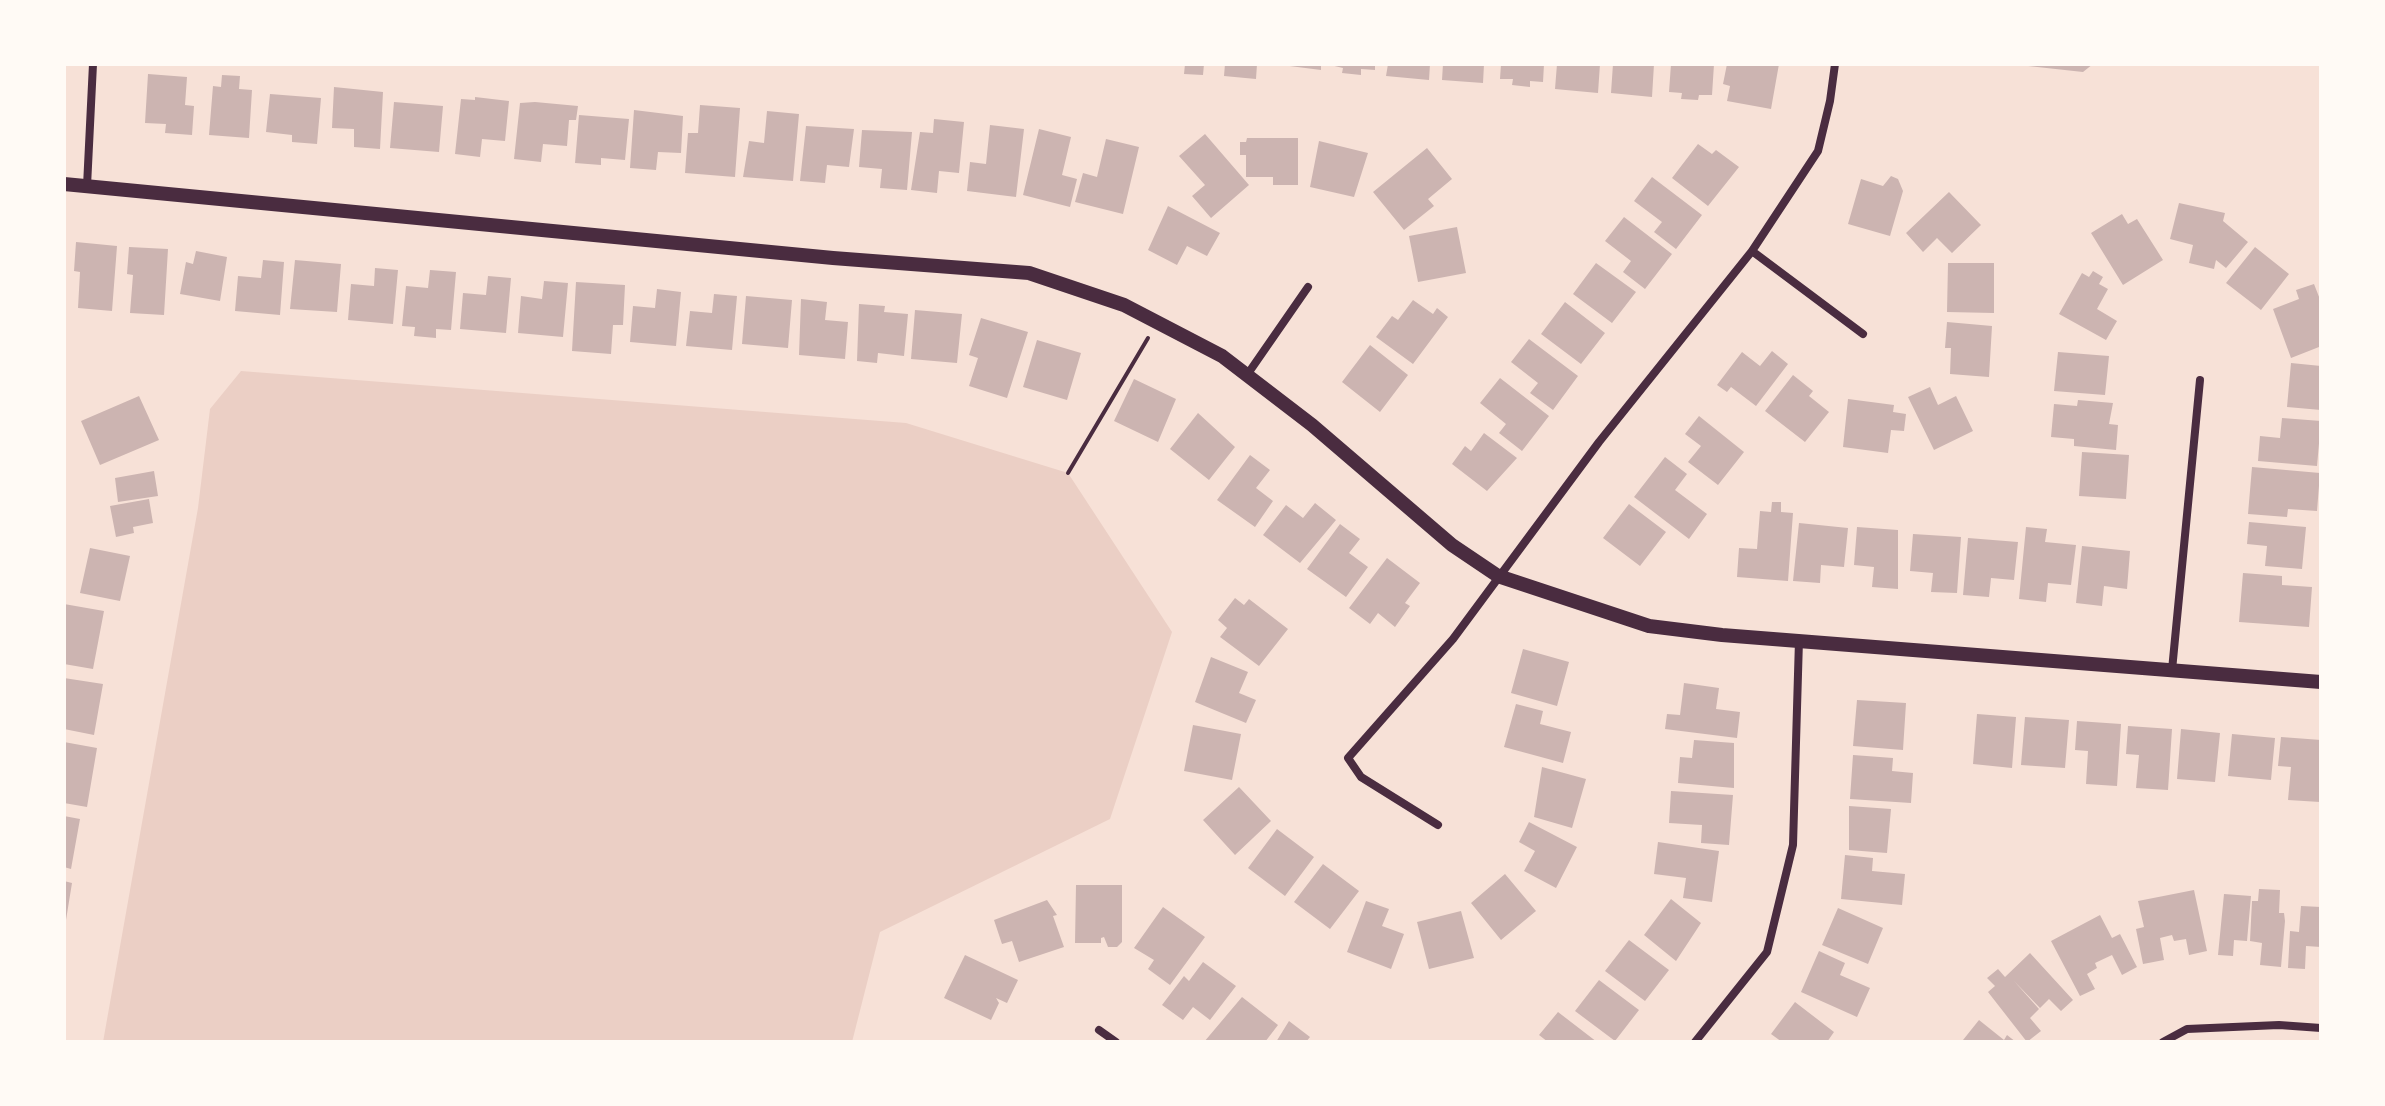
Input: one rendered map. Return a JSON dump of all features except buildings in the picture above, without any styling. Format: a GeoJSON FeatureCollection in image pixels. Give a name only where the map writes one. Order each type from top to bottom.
{"type":"FeatureCollection","features":[{"type":"Feature","properties":{"kind":"street"},"geometry":{"type":"LineString","coordinates":[[87,186],[93,64]]}},
{"type":"Feature","properties":{"kind":"street"},"geometry":{"type":"LineString","coordinates":[[1438,825],[1361,777],[1348,758],[1412,689],[1599,442],[1752,251],[1818,151],[1835,64]]}},
{"type":"Feature","properties":{"kind":"street"},"geometry":{"type":"LineString","coordinates":[[64,184],[833,258],[1029,273],[1124,305],[1222,356],[1452,545],[1498,576],[1649,626],[2321,682]]}},
{"type":"Feature","properties":{"kind":"street"},"geometry":{"type":"LineString","coordinates":[[1752,251],[1863,334]]}},
{"type":"Feature","properties":{"kind":"street"},"geometry":{"type":"LineString","coordinates":[[1247,375],[1308,287]]}},
{"type":"Feature","properties":{"kind":"street"},"geometry":{"type":"LineString","coordinates":[[2172,670],[2200,380]]}},
{"type":"Feature","properties":{"kind":"street"},"geometry":{"type":"LineString","coordinates":[[1695,1042],[1767,952],[1793,845],[1799,640]]}},
{"type":"Feature","properties":{"kind":"street"},"geometry":{"type":"LineString","coordinates":[[2163,1042],[2187,1029],[2279,1025],[2321,1028]]}},
{"type":"Feature","properties":{"kind":"street"},"geometry":{"type":"LineString","coordinates":[[1099,1030],[1116,1042]]}},
{"type":"Feature","properties":{"kind":"path"},"geometry":{"type":"LineString","coordinates":[[1068,473],[1157,322]]}},
{"type":"Feature","properties":{"kind":"shaded area"},"geometry":{"type":"Polygon","coordinates":[[[241,371],[906,423],[1068,473],[1172,632],[1110,819],[880,932],[852,1042],[103,1042],[198,508],[210,409],[241,371]]]}}]}
